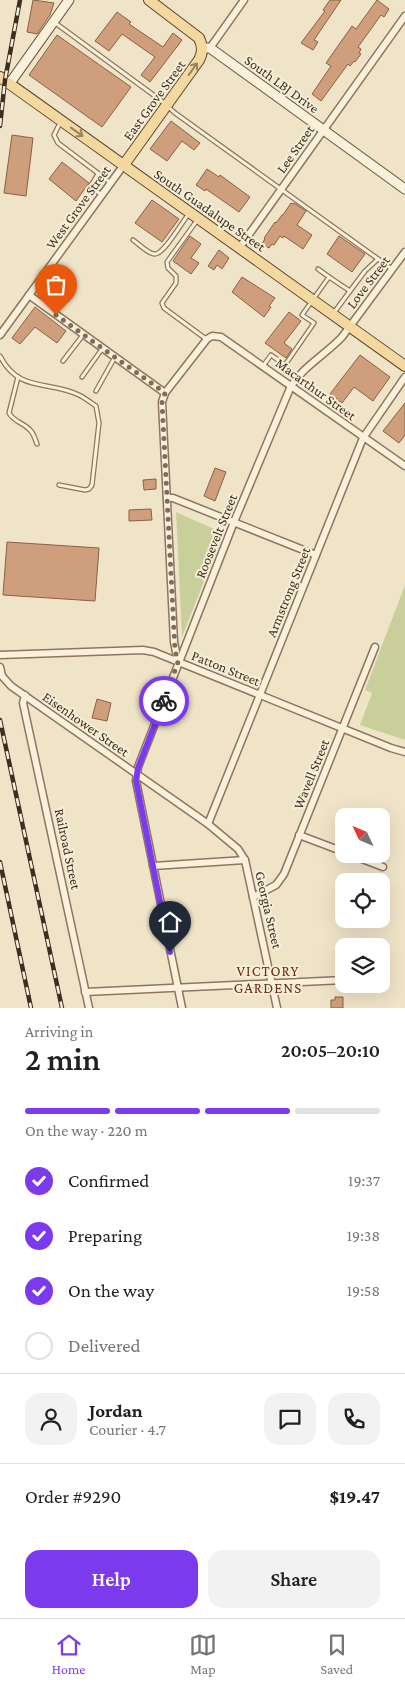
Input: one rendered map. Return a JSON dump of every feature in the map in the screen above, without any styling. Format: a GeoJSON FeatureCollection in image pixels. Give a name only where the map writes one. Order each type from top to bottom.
{"type":"FeatureCollection","features":[{"type":"Feature","properties":{"kind":"main road","name":"South LBJ Drive"},"geometry":{"type":"LineString","coordinates":[[149,0],[160,3],[199,38],[206,48]]}},
{"type":"Feature","properties":{"kind":"main road","name":"East Grove Street"},"geometry":{"type":"LineString","coordinates":[[124,166],[206,48]]}},
{"type":"Feature","properties":{"kind":"main road","name":"South Guadalupe Street"},"geometry":{"type":"LineString","coordinates":[[0,76],[405,366]]}},
{"type":"Feature","properties":{"kind":"street","name":"East Grove Street"},"geometry":{"type":"LineString","coordinates":[[206,48],[244,0]]}},
{"type":"Feature","properties":{"kind":"street"},"geometry":{"type":"LineString","coordinates":[[10,83],[67,1]]}},
{"type":"Feature","properties":{"kind":"street","name":"Lee Street"},"geometry":{"type":"LineString","coordinates":[[240,247],[405,16]]}},
{"type":"Feature","properties":{"kind":"street","name":"South LBJ Drive"},"geometry":{"type":"LineString","coordinates":[[206,48],[405,189]]}},
{"type":"Feature","properties":{"kind":"street","name":"West Grove Street"},"geometry":{"type":"LineString","coordinates":[[0,335],[124,166]]}},
{"type":"Feature","properties":{"kind":"street","name":"Love Street"},"geometry":{"type":"LineString","coordinates":[[350,326],[405,252]]}},
{"type":"Feature","properties":{"kind":"street"},"geometry":{"type":"LineString","coordinates":[[29,295],[165,393]]}},
{"type":"Feature","properties":{"kind":"street","name":"Roosevelt Street"},"geometry":{"type":"LineString","coordinates":[[136,774],[234,522],[292,386],[304,370],[331,349],[350,326]]}},
{"type":"Feature","properties":{"kind":"street"},"geometry":{"type":"LineString","coordinates":[[178,662],[175,650],[162,402],[165,393],[210,337]]}},
{"type":"Feature","properties":{"kind":"street","name":"Macarthur Street"},"geometry":{"type":"LineString","coordinates":[[210,337],[221,337],[405,466]]}},
{"type":"Feature","properties":{"kind":"street","name":"Armstrong Street"},"geometry":{"type":"LineString","coordinates":[[208,824],[363,438],[405,377]]}},
{"type":"Feature","properties":{"kind":"street"},"geometry":{"type":"LineString","coordinates":[[167,498],[173,498],[316,555]]}},
{"type":"Feature","properties":{"kind":"street","name":"Wavell Street"},"geometry":{"type":"LineString","coordinates":[[253,897],[276,885],[281,880],[375,647]]}},
{"type":"Feature","properties":{"kind":"street","name":"Patton Street"},"geometry":{"type":"LineString","coordinates":[[0,655],[143,650],[154,652],[405,752]]}},
{"type":"Feature","properties":{"kind":"street","name":"Eisenhower Street"},"geometry":{"type":"LineString","coordinates":[[0,667],[2,676],[11,686],[208,824],[238,849]]}},
{"type":"Feature","properties":{"kind":"street","name":"Railroad Street"},"geometry":{"type":"LineString","coordinates":[[25,695],[23,702],[89,1008]]}},
{"type":"Feature","properties":{"kind":"street"},"geometry":{"type":"LineString","coordinates":[[136,774],[182,1008]]}},
{"type":"Feature","properties":{"kind":"street"},"geometry":{"type":"LineString","coordinates":[[299,834],[335,848]]}},
{"type":"Feature","properties":{"kind":"street","name":"Georgia Street"},"geometry":{"type":"LineString","coordinates":[[238,849],[245,860],[277,1008]]}},
{"type":"Feature","properties":{"kind":"street"},"geometry":{"type":"LineString","coordinates":[[153,866],[245,860]]}},
{"type":"Feature","properties":{"kind":"street"},"geometry":{"type":"LineString","coordinates":[[373,863],[383,867]]}},
{"type":"Feature","properties":{"kind":"street"},"geometry":{"type":"LineString","coordinates":[[85,992],[335,980]]}},
{"type":"Feature","properties":{"kind":"lane"},"geometry":{"type":"LineString","coordinates":[[53,22],[175,113],[393,270]]}},
{"type":"Feature","properties":{"kind":"lane"},"geometry":{"type":"LineString","coordinates":[[62,121],[54,135],[56,141],[111,183]]}},
{"type":"Feature","properties":{"kind":"lane"},"geometry":{"type":"LineString","coordinates":[[98,174],[90,187],[103,196]]}},
{"type":"Feature","properties":{"kind":"lane"},"geometry":{"type":"LineString","coordinates":[[133,240],[152,254],[160,253],[194,215]]}},
{"type":"Feature","properties":{"kind":"lane"},"geometry":{"type":"LineString","coordinates":[[194,215],[167,262],[168,268],[176,276],[176,283],[162,303],[164,308],[210,337]]}},
{"type":"Feature","properties":{"kind":"lane"},"geometry":{"type":"LineString","coordinates":[[333,314],[365,270],[378,259]]}},
{"type":"Feature","properties":{"kind":"lane"},"geometry":{"type":"LineString","coordinates":[[318,269],[350,291]]}},
{"type":"Feature","properties":{"kind":"lane"},"geometry":{"type":"LineString","coordinates":[[263,366],[271,355],[285,365],[314,324],[302,315],[329,276]]}},
{"type":"Feature","properties":{"kind":"lane"},"geometry":{"type":"LineString","coordinates":[[64,361],[83,335]]}},
{"type":"Feature","properties":{"kind":"lane"},"geometry":{"type":"LineString","coordinates":[[82,377],[102,348]]}},
{"type":"Feature","properties":{"kind":"lane"},"geometry":{"type":"LineString","coordinates":[[0,356],[4,364],[23,381],[78,394],[96,406],[99,423],[92,486],[85,490],[59,485]]}},
{"type":"Feature","properties":{"kind":"lane"},"geometry":{"type":"LineString","coordinates":[[96,390],[115,357]]}},
{"type":"Feature","properties":{"kind":"lane"},"geometry":{"type":"LineString","coordinates":[[18,377],[9,413],[15,420],[28,427],[33,433],[37,444]]}},
{"type":"Feature","properties":{"kind":"green space"},"geometry":{"type":"Polygon","coordinates":[[[176,512],[223,533],[182,637],[176,512]]]}},
{"type":"Feature","properties":{"kind":"green space"},"geometry":{"type":"Polygon","coordinates":[[[405,585],[405,740],[360,725],[372,693],[365,690],[405,585]]]}},
{"type":"Feature","properties":{"kind":"building"},"geometry":{"type":"Polygon","coordinates":[[[33,0],[54,3],[50,15],[37,34],[27,32],[33,0]]]}},
{"type":"Feature","properties":{"kind":"building"},"geometry":{"type":"Polygon","coordinates":[[[330,0],[341,0],[314,40],[318,42],[313,50],[301,43],[325,11],[323,10],[330,0]]]}},
{"type":"Feature","properties":{"kind":"building"},"geometry":{"type":"Polygon","coordinates":[[[377,0],[389,9],[384,17],[381,15],[358,47],[361,49],[359,53],[361,54],[350,66],[348,64],[321,101],[312,94],[331,66],[326,63],[352,26],[356,29],[377,0]]]}},
{"type":"Feature","properties":{"kind":"building"},"geometry":{"type":"Polygon","coordinates":[[[117,12],[131,22],[129,24],[163,47],[173,33],[182,40],[150,82],[141,75],[155,57],[122,34],[109,51],[95,41],[117,12]]]}},
{"type":"Feature","properties":{"kind":"building"},"geometry":{"type":"Polygon","coordinates":[[[57,35],[131,87],[102,127],[29,75],[57,35]]]}},
{"type":"Feature","properties":{"kind":"building"},"geometry":{"type":"Polygon","coordinates":[[[171,121],[200,143],[194,150],[182,141],[167,161],[150,149],[171,121]]]}},
{"type":"Feature","properties":{"kind":"building"},"geometry":{"type":"Polygon","coordinates":[[[12,135],[33,138],[26,196],[4,193],[12,135]]]}},
{"type":"Feature","properties":{"kind":"building"},"geometry":{"type":"Polygon","coordinates":[[[62,162],[89,183],[76,201],[49,179],[62,162]]]}},
{"type":"Feature","properties":{"kind":"building"},"geometry":{"type":"Polygon","coordinates":[[[207,169],[219,177],[220,175],[250,197],[239,212],[206,189],[205,191],[196,185],[207,169]]]}},
{"type":"Feature","properties":{"kind":"building"},"geometry":{"type":"Polygon","coordinates":[[[152,200],[179,219],[162,242],[135,223],[152,200]]]}},
{"type":"Feature","properties":{"kind":"building"},"geometry":{"type":"Polygon","coordinates":[[[291,203],[306,211],[297,225],[312,235],[303,249],[284,236],[283,238],[280,236],[274,245],[272,244],[269,248],[262,244],[275,222],[283,215],[291,203]]]}},
{"type":"Feature","properties":{"kind":"building"},"geometry":{"type":"Polygon","coordinates":[[[190,236],[201,244],[191,258],[199,263],[191,274],[173,261],[190,236]]]}},
{"type":"Feature","properties":{"kind":"building"},"geometry":{"type":"Polygon","coordinates":[[[339,236],[365,254],[352,272],[327,254],[339,236]]]}},
{"type":"Feature","properties":{"kind":"building"},"geometry":{"type":"Polygon","coordinates":[[[219,250],[229,258],[222,269],[217,265],[214,270],[208,266],[219,250]]]}},
{"type":"Feature","properties":{"kind":"building"},"geometry":{"type":"Polygon","coordinates":[[[242,277],[275,298],[264,317],[232,292],[242,277]]]}},
{"type":"Feature","properties":{"kind":"building"},"geometry":{"type":"Polygon","coordinates":[[[35,307],[66,331],[57,343],[35,327],[20,344],[12,338],[35,307]]]}},
{"type":"Feature","properties":{"kind":"building"},"geometry":{"type":"Polygon","coordinates":[[[289,312],[301,321],[284,343],[292,349],[286,358],[265,343],[289,312]]]}},
{"type":"Feature","properties":{"kind":"building"},"geometry":{"type":"Polygon","coordinates":[[[360,355],[390,377],[373,401],[354,387],[342,403],[330,394],[360,355]]]}},
{"type":"Feature","properties":{"kind":"building"},"geometry":{"type":"Polygon","coordinates":[[[405,403],[405,435],[399,443],[383,431],[405,403]]]}},
{"type":"Feature","properties":{"kind":"building"},"geometry":{"type":"Polygon","coordinates":[[[215,468],[226,472],[215,501],[204,496],[215,468]]]}},
{"type":"Feature","properties":{"kind":"building"},"geometry":{"type":"Polygon","coordinates":[[[156,479],[156,489],[144,490],[143,480],[156,479]]]}},
{"type":"Feature","properties":{"kind":"building"},"geometry":{"type":"Polygon","coordinates":[[[151,509],[152,520],[129,521],[129,510],[151,509]]]}},
{"type":"Feature","properties":{"kind":"building"},"geometry":{"type":"Polygon","coordinates":[[[7,542],[99,548],[95,601],[3,595],[7,542]]]}},
{"type":"Feature","properties":{"kind":"building"},"geometry":{"type":"Polygon","coordinates":[[[97,699],[111,703],[107,721],[92,718],[97,699]]]}},
{"type":"Feature","properties":{"kind":"building"},"geometry":{"type":"Polygon","coordinates":[[[335,997],[343,997],[343,1008],[331,1008],[331,1000],[335,1000],[335,997]]]}},
{"type":"Feature","properties":{"kind":"railway"},"geometry":{"type":"LineString","coordinates":[[0,126],[5,80],[20,0]]}},
{"type":"Feature","properties":{"kind":"railway"},"geometry":{"type":"LineString","coordinates":[[0,720],[62,1008]]}},
{"type":"Feature","properties":{"kind":"railway"},"geometry":{"type":"LineString","coordinates":[[0,862],[31,1008]]}},
{"type":"Feature","properties":{"kind":"way so far"},"geometry":{"type":"LineString","coordinates":[[56,315],[165,393],[162,402],[175,650],[178,662],[164,701]]}},
{"type":"Feature","properties":{"kind":"district","name":"VICTORY GARDENS"},"geometry":{"type":"Point","coordinates":[268,980]}},
{"type":"Feature","properties":{"kind":"route"},"geometry":{"type":"LineString","coordinates":[[164,701],[138,768],[136,781],[170,952]]}}]}
